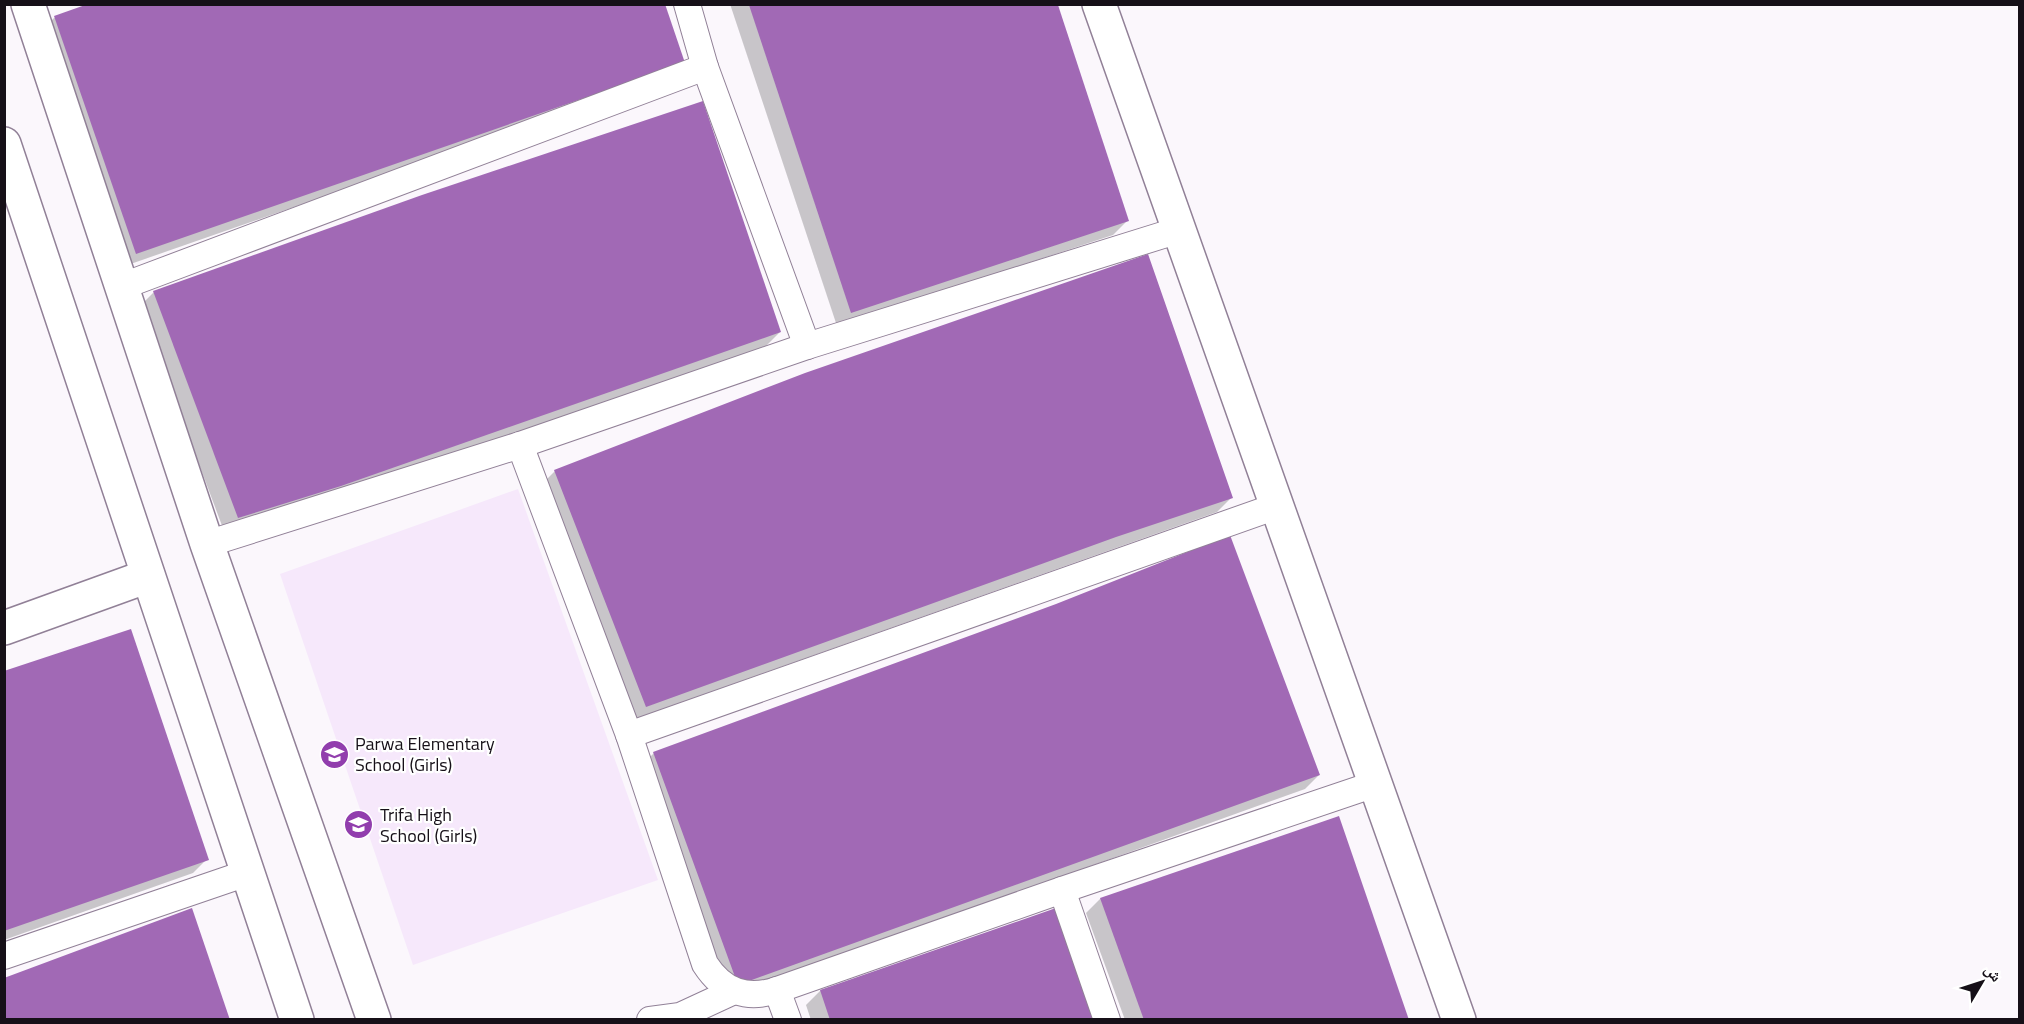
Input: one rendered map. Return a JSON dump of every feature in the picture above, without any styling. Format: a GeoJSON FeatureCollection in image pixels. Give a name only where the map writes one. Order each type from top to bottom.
{"type":"FeatureCollection","features":[{"type":"Feature","properties":{"kind":"main road"},"geometry":{"type":"LineString","coordinates":[[1099,4],[1459,1020]]}},
{"type":"Feature","properties":{"kind":"main road"},"geometry":{"type":"LineString","coordinates":[[35,7],[207,544],[374,1020]]}},
{"type":"Feature","properties":{"kind":"main road"},"geometry":{"type":"LineString","coordinates":[[4,144],[297,1020]]}},
{"type":"Feature","properties":{"kind":"main road"},"geometry":{"type":"LineString","coordinates":[[4,628],[148,576]]}},
{"type":"Feature","properties":{"kind":"street"},"geometry":{"type":"LineString","coordinates":[[687,4],[705,67],[807,346]]}},
{"type":"Feature","properties":{"kind":"street"},"geometry":{"type":"LineString","coordinates":[[123,286],[705,67]]}},
{"type":"Feature","properties":{"kind":"street"},"geometry":{"type":"LineString","coordinates":[[207,544],[520,445],[807,346],[1179,230]]}},
{"type":"Feature","properties":{"kind":"street"},"geometry":{"type":"LineString","coordinates":[[520,445],[628,735],[705,964],[717,980],[734,991],[760,996],[1375,784]]}},
{"type":"Feature","properties":{"kind":"street"},"geometry":{"type":"LineString","coordinates":[[628,735],[1277,506]]}},
{"type":"Feature","properties":{"kind":"street"},"geometry":{"type":"LineString","coordinates":[[4,956],[247,873]]}},
{"type":"Feature","properties":{"kind":"street"},"geometry":{"type":"LineString","coordinates":[[1062,890],[1107,1020]]}},
{"type":"Feature","properties":{"kind":"street"},"geometry":{"type":"LineString","coordinates":[[777,990],[788,1020]]}},
{"type":"Feature","properties":{"kind":"street"},"geometry":{"type":"LineString","coordinates":[[650,1020],[680,1016],[734,991]]}},
{"type":"Feature","properties":{"kind":"shaded area"},"geometry":{"type":"Polygon","coordinates":[[[518,489],[658,880],[413,965],[280,574],[518,489]]]}},
{"type":"Feature","properties":{"kind":"building"},"geometry":{"type":"Polygon","coordinates":[[[88,4],[665,4],[685,63],[136,254],[54,16],[88,4]]]}},
{"type":"Feature","properties":{"kind":"building"},"geometry":{"type":"Polygon","coordinates":[[[749,5],[1058,5],[1129,221],[851,313],[749,5]]]}},
{"type":"Feature","properties":{"kind":"building"},"geometry":{"type":"Polygon","coordinates":[[[703,101],[781,332],[341,486],[238,518],[153,291],[422,195],[703,101]]]}},
{"type":"Feature","properties":{"kind":"building"},"geometry":{"type":"Polygon","coordinates":[[[1148,254],[1233,498],[1116,537],[646,707],[554,470],[805,373],[1148,254]]]}},
{"type":"Feature","properties":{"kind":"building"},"geometry":{"type":"Polygon","coordinates":[[[1230,535],[1320,775],[738,985],[653,752],[1056,604],[1230,535]]]}},
{"type":"Feature","properties":{"kind":"building"},"geometry":{"type":"Polygon","coordinates":[[[131,629],[209,860],[4,931],[4,671],[131,629]]]}},
{"type":"Feature","properties":{"kind":"building"},"geometry":{"type":"Polygon","coordinates":[[[1339,816],[1409,1020],[1144,1020],[1100,898],[1339,816]]]}},
{"type":"Feature","properties":{"kind":"building"},"geometry":{"type":"Polygon","coordinates":[[[192,908],[230,1020],[4,1020],[4,978],[192,908]]]}},
{"type":"Feature","properties":{"kind":"building"},"geometry":{"type":"Polygon","coordinates":[[[1056,908],[1096,1020],[830,1020],[820,990],[1056,908]]]}},
{"type":"Feature","properties":{"kind":"place","name":"Parwa Elementary School (Girls)"},"geometry":{"type":"Point","coordinates":[334,754]}},
{"type":"Feature","properties":{"kind":"place","name":"Trifa High School (Girls)"},"geometry":{"type":"Point","coordinates":[359,825]}}]}
